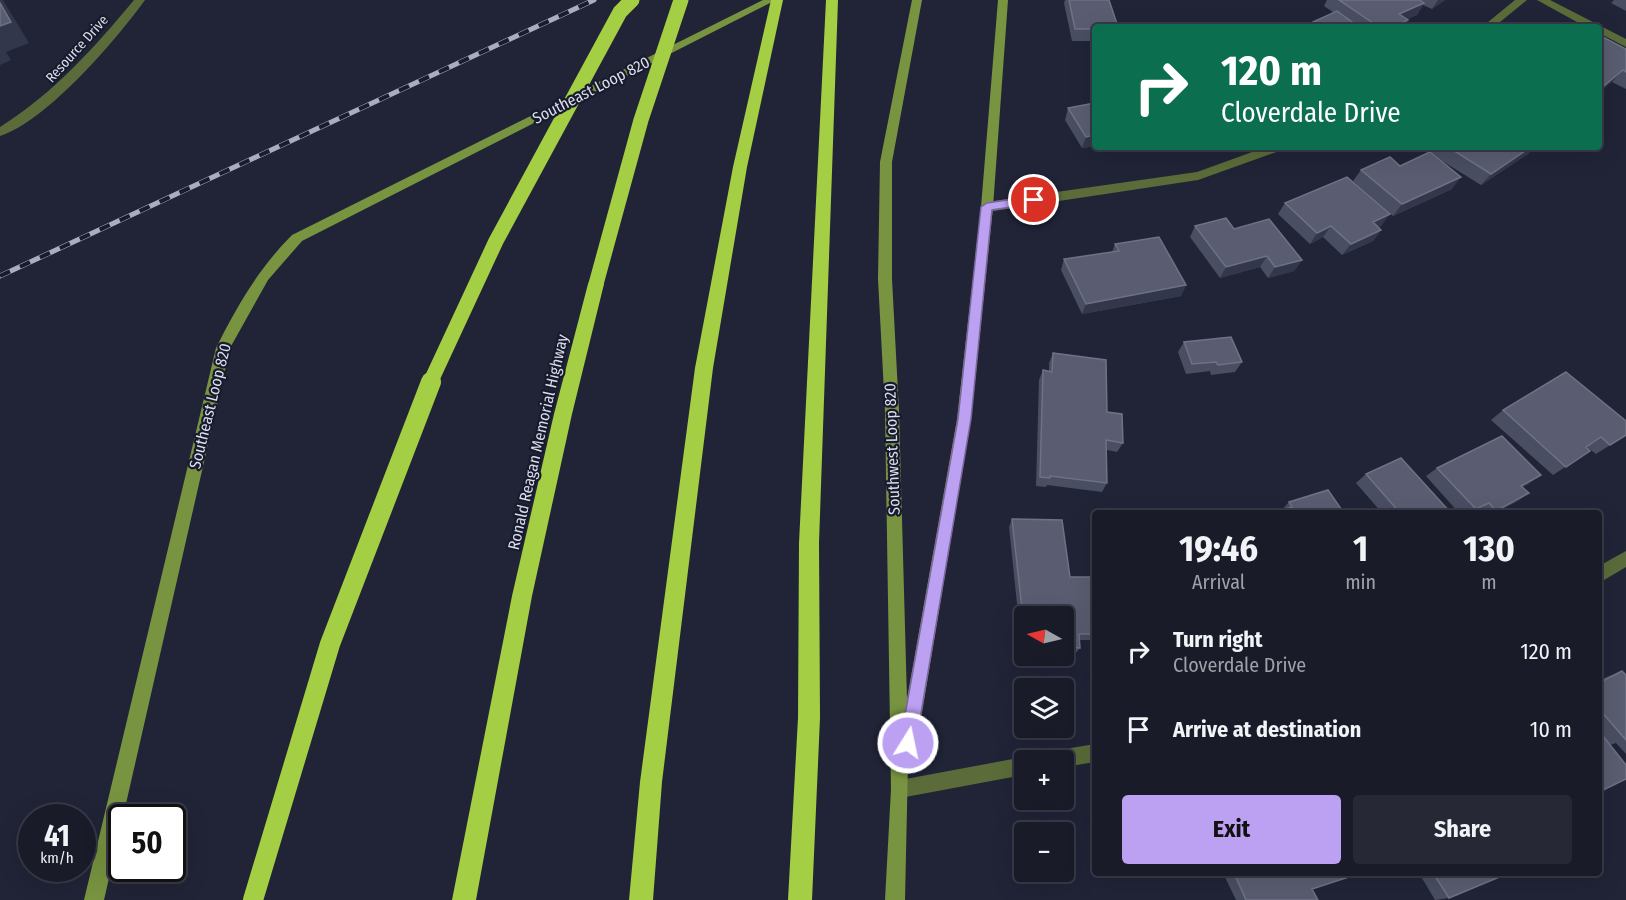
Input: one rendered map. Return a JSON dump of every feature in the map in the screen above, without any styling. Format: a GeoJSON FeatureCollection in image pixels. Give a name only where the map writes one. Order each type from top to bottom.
{"type":"FeatureCollection","features":[{"type":"Feature","properties":{"kind":"highway"},"geometry":{"type":"LineString","coordinates":[[253,900],[330,644],[420,406],[496,241],[620,12],[632,0]]}},
{"type":"Feature","properties":{"kind":"highway","name":"Ronald Reagan Memorial Highway"},"geometry":{"type":"LineString","coordinates":[[464,900],[522,596],[563,414],[641,120],[681,0]]}},
{"type":"Feature","properties":{"kind":"highway"},"geometry":{"type":"LineString","coordinates":[[641,900],[651,782],[704,368],[749,122],[777,0]]}},
{"type":"Feature","properties":{"kind":"highway"},"geometry":{"type":"LineString","coordinates":[[800,900],[809,718],[810,543],[819,273],[832,5]]}},
{"type":"Feature","properties":{"kind":"main road","name":"Southeast Loop 820"},"geometry":{"type":"LineString","coordinates":[[94,900],[223,348],[245,301],[275,258],[297,238],[771,0]]}},
{"type":"Feature","properties":{"kind":"main road","name":"Southwest Loop 820"},"geometry":{"type":"LineString","coordinates":[[895,900],[900,789],[892,411],[885,279],[886,162],[917,0]]}},
{"type":"Feature","properties":{"kind":"main road"},"geometry":{"type":"LineString","coordinates":[[900,789],[964,419],[987,207],[1003,0]]}},
{"type":"Feature","properties":{"kind":"street","name":"Resource Drive"},"geometry":{"type":"LineString","coordinates":[[0,132],[27,117],[58,93],[83,69],[140,0]]}},
{"type":"Feature","properties":{"kind":"street"},"geometry":{"type":"LineString","coordinates":[[1491,24],[1522,0]]}},
{"type":"Feature","properties":{"kind":"street"},"geometry":{"type":"LineString","coordinates":[[1542,0],[1589,24]]}},
{"type":"Feature","properties":{"kind":"street"},"geometry":{"type":"LineString","coordinates":[[1602,31],[1626,43]]}},
{"type":"Feature","properties":{"kind":"street"},"geometry":{"type":"LineString","coordinates":[[987,207],[1198,176],[1270,150]]}},
{"type":"Feature","properties":{"kind":"street"},"geometry":{"type":"LineString","coordinates":[[1602,573],[1626,558]]}},
{"type":"Feature","properties":{"kind":"street"},"geometry":{"type":"LineString","coordinates":[[1074,756],[1092,754]]}},
{"type":"Feature","properties":{"kind":"street"},"geometry":{"type":"LineString","coordinates":[[900,789],[1014,768]]}},
{"type":"Feature","properties":{"kind":"building"},"geometry":{"type":"Polygon","coordinates":[[[1069,0],[1109,0],[1117,24],[1092,24],[1092,29],[1075,29],[1069,0]]]}},
{"type":"Feature","properties":{"kind":"building"},"geometry":{"type":"Polygon","coordinates":[[[1339,0],[1420,0],[1424,3],[1399,14],[1408,20],[1400,24],[1375,24],[1339,0]]]}},
{"type":"Feature","properties":{"kind":"building"},"geometry":{"type":"Polygon","coordinates":[[[0,3],[11,22],[0,26],[0,3]]]}},
{"type":"Feature","properties":{"kind":"building"},"geometry":{"type":"Polygon","coordinates":[[[1337,11],[1355,24],[1309,24],[1337,11]]]}},
{"type":"Feature","properties":{"kind":"building"},"geometry":{"type":"Polygon","coordinates":[[[1602,37],[1626,49],[1626,72],[1623,70],[1602,88],[1602,37]]]}},
{"type":"Feature","properties":{"kind":"building"},"geometry":{"type":"Polygon","coordinates":[[[1092,104],[1092,136],[1086,137],[1068,108],[1092,104]]]}},
{"type":"Feature","properties":{"kind":"building"},"geometry":{"type":"Polygon","coordinates":[[[1453,150],[1527,150],[1491,174],[1453,150]]]}},
{"type":"Feature","properties":{"kind":"building"},"geometry":{"type":"Polygon","coordinates":[[[1430,152],[1461,177],[1402,204],[1361,170],[1390,157],[1400,166],[1430,152]]]}},
{"type":"Feature","properties":{"kind":"building"},"geometry":{"type":"Polygon","coordinates":[[[1347,177],[1390,214],[1373,222],[1381,230],[1351,244],[1331,226],[1317,233],[1285,203],[1347,177]]]}},
{"type":"Feature","properties":{"kind":"building"},"geometry":{"type":"Polygon","coordinates":[[[1226,218],[1234,229],[1269,219],[1302,260],[1275,267],[1267,256],[1226,267],[1195,226],[1226,218]]]}},
{"type":"Feature","properties":{"kind":"building"},"geometry":{"type":"Polygon","coordinates":[[[1159,237],[1186,285],[1086,304],[1064,259],[1119,251],[1115,244],[1159,237]]]}},
{"type":"Feature","properties":{"kind":"building"},"geometry":{"type":"Polygon","coordinates":[[[1231,337],[1242,362],[1218,365],[1216,362],[1192,364],[1184,342],[1231,337]]]}},
{"type":"Feature","properties":{"kind":"building"},"geometry":{"type":"Polygon","coordinates":[[[1053,353],[1106,360],[1107,412],[1122,414],[1123,443],[1106,440],[1107,483],[1050,476],[1050,478],[1040,477],[1043,370],[1052,372],[1053,353]]]}},
{"type":"Feature","properties":{"kind":"building"},"geometry":{"type":"Polygon","coordinates":[[[1566,372],[1626,421],[1626,435],[1610,445],[1601,437],[1586,447],[1590,451],[1566,467],[1503,410],[1566,372]]]}},
{"type":"Feature","properties":{"kind":"building"},"geometry":{"type":"Polygon","coordinates":[[[1502,436],[1541,475],[1521,486],[1529,493],[1498,510],[1489,503],[1476,509],[1437,468],[1502,436]]]}},
{"type":"Feature","properties":{"kind":"building"},"geometry":{"type":"Polygon","coordinates":[[[1401,458],[1448,510],[1397,510],[1366,474],[1401,458]]]}},
{"type":"Feature","properties":{"kind":"building"},"geometry":{"type":"Polygon","coordinates":[[[1328,490],[1342,510],[1284,510],[1292,507],[1289,502],[1328,490]]]}},
{"type":"Feature","properties":{"kind":"building"},"geometry":{"type":"Polygon","coordinates":[[[1012,519],[1062,520],[1070,577],[1092,577],[1092,634],[1079,634],[1080,648],[1074,648],[1074,606],[1022,606],[1012,519]]]}},
{"type":"Feature","properties":{"kind":"building"},"geometry":{"type":"Polygon","coordinates":[[[1622,671],[1626,675],[1626,740],[1602,712],[1602,681],[1622,671]]]}},
{"type":"Feature","properties":{"kind":"building"},"geometry":{"type":"Polygon","coordinates":[[[1602,735],[1626,765],[1626,779],[1602,791],[1602,735]]]}},
{"type":"Feature","properties":{"kind":"building"},"geometry":{"type":"Polygon","coordinates":[[[1235,876],[1352,876],[1312,889],[1318,900],[1246,900],[1235,876]]]}},
{"type":"Feature","properties":{"kind":"building"},"geometry":{"type":"Polygon","coordinates":[[[1435,876],[1502,876],[1449,898],[1435,876]]]}},
{"type":"Feature","properties":{"kind":"railway"},"geometry":{"type":"LineString","coordinates":[[0,276],[594,0]]}},
{"type":"Feature","properties":{"kind":"route"},"geometry":{"type":"LineString","coordinates":[[908,743],[964,419],[987,207],[1034,200]]}}]}
